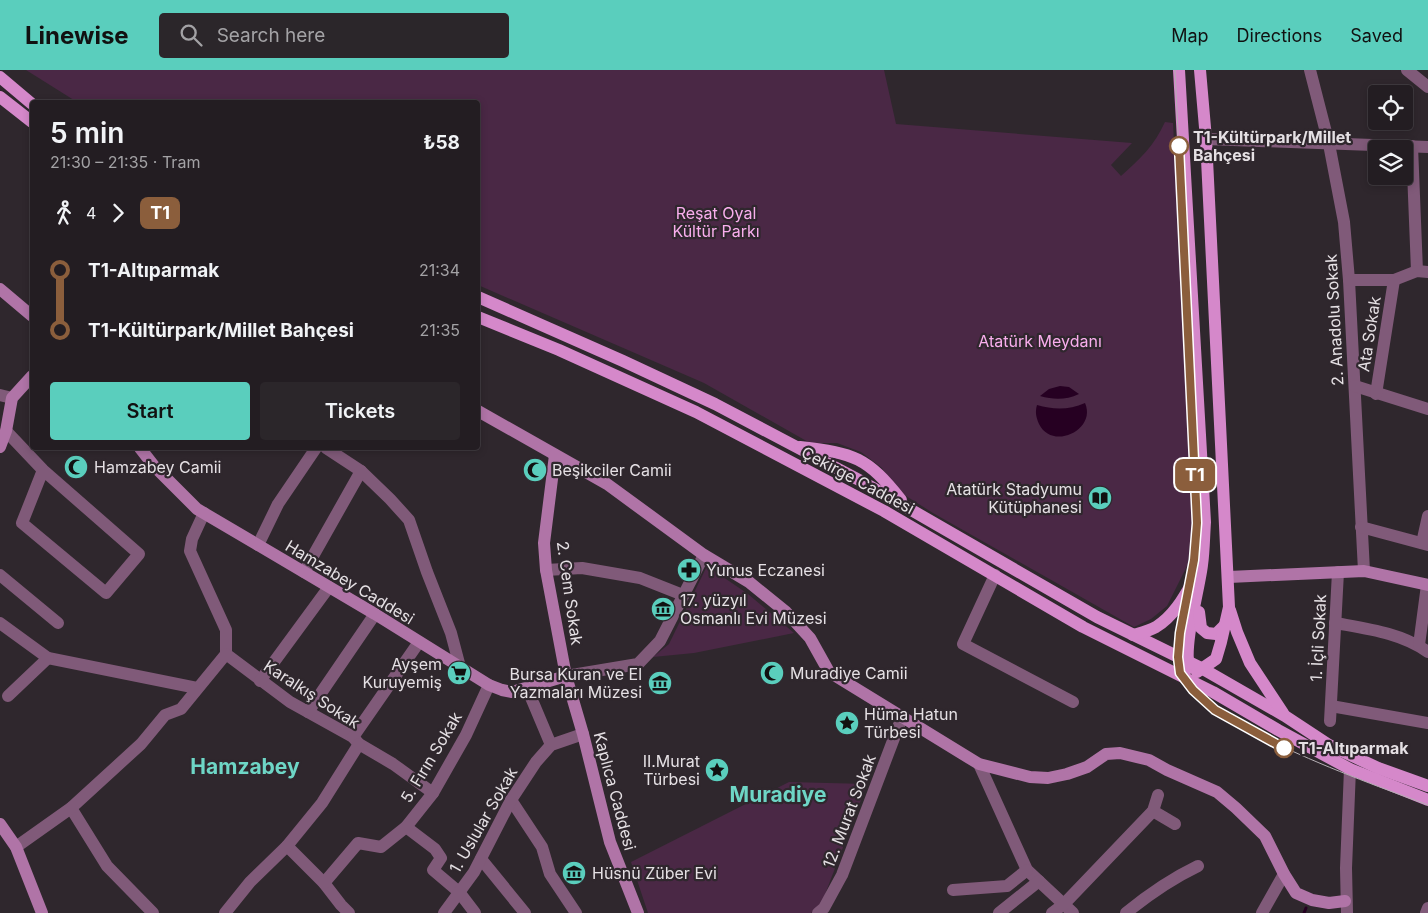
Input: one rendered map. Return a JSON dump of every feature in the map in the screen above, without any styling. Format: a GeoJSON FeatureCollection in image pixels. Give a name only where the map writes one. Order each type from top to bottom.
{"type":"FeatureCollection","features":[{"type":"Feature","properties":{"kind":"main road"},"geometry":{"type":"LineString","coordinates":[[1179,70],[1205,522],[1202,564],[1190,636],[1188,661]]}},
{"type":"Feature","properties":{"kind":"main road"},"geometry":{"type":"LineString","coordinates":[[1198,672],[1216,660],[1229,608],[1229,577],[1206,139],[1200,70]]}},
{"type":"Feature","properties":{"kind":"main road"},"geometry":{"type":"LineString","coordinates":[[0,77],[30,102]]}},
{"type":"Feature","properties":{"kind":"main road"},"geometry":{"type":"LineString","coordinates":[[0,96],[30,120]]}},
{"type":"Feature","properties":{"kind":"main road"},"geometry":{"type":"LineString","coordinates":[[0,289],[30,314]]}},
{"type":"Feature","properties":{"kind":"main road","name":"Çekirge Caddesi"},"geometry":{"type":"LineString","coordinates":[[480,298],[715,404],[861,480],[1088,612],[1188,661],[1198,672]]}},
{"type":"Feature","properties":{"kind":"main road","name":"Çekirge Caddesi"},"geometry":{"type":"LineString","coordinates":[[480,318],[560,350],[696,412],[884,511],[1083,627],[1213,692]]}},
{"type":"Feature","properties":{"kind":"main road"},"geometry":{"type":"LineString","coordinates":[[0,447],[6,431],[6,397],[30,378]]}},
{"type":"Feature","properties":{"kind":"main road"},"geometry":{"type":"LineString","coordinates":[[480,412],[606,484],[704,555],[749,582],[786,612],[810,638],[828,672],[980,764],[1030,777],[1048,778],[1087,767],[1106,754],[1120,753],[1150,760],[1167,770],[1217,792],[1236,808],[1265,836],[1296,893],[1312,900],[1346,907]]}},
{"type":"Feature","properties":{"kind":"main road"},"geometry":{"type":"LineString","coordinates":[[793,446],[842,453],[860,459],[875,469],[906,506]]}},
{"type":"Feature","properties":{"kind":"main road","name":"Hamzabey Caddesi"},"geometry":{"type":"LineString","coordinates":[[142,450],[154,466],[185,498],[204,513],[375,614],[489,685],[512,692],[566,676]]}},
{"type":"Feature","properties":{"kind":"main road","name":"2. Cem Sokak"},"geometry":{"type":"LineString","coordinates":[[555,455],[544,543],[546,570],[566,676]]}},
{"type":"Feature","properties":{"kind":"main road"},"geometry":{"type":"LineString","coordinates":[[1133,635],[1155,628],[1169,616],[1179,604],[1202,564]]}},
{"type":"Feature","properties":{"kind":"main road"},"geometry":{"type":"LineString","coordinates":[[1229,577],[1364,571],[1428,585]]}},
{"type":"Feature","properties":{"kind":"main road"},"geometry":{"type":"LineString","coordinates":[[1198,590],[1201,628],[1206,633],[1216,634],[1225,625]]}},
{"type":"Feature","properties":{"kind":"main road"},"geometry":{"type":"LineString","coordinates":[[1229,608],[1236,632],[1250,663],[1285,716]]}},
{"type":"Feature","properties":{"kind":"main road"},"geometry":{"type":"LineString","coordinates":[[1170,671],[1198,672],[1285,716],[1329,745],[1378,768],[1428,786]]}},
{"type":"Feature","properties":{"kind":"main road"},"geometry":{"type":"LineString","coordinates":[[1198,672],[1213,692],[1278,730],[1350,769],[1428,800]]}},
{"type":"Feature","properties":{"kind":"main road","name":"Kaplıca Caddesi"},"geometry":{"type":"LineString","coordinates":[[566,676],[583,734],[610,842],[638,913]]}},
{"type":"Feature","properties":{"kind":"main road"},"geometry":{"type":"LineString","coordinates":[[0,824],[16,847],[42,913]]}},
{"type":"Feature","properties":{"kind":"street","name":"2. Anadolu Sokak"},"geometry":{"type":"LineString","coordinates":[[1310,70],[1329,144],[1344,222],[1349,280],[1364,571]]}},
{"type":"Feature","properties":{"kind":"street"},"geometry":{"type":"LineString","coordinates":[[1407,70],[1428,87]]}},
{"type":"Feature","properties":{"kind":"street"},"geometry":{"type":"LineString","coordinates":[[1206,139],[1368,145]]}},
{"type":"Feature","properties":{"kind":"street"},"geometry":{"type":"LineString","coordinates":[[1413,146],[1428,147]]}},
{"type":"Feature","properties":{"kind":"street"},"geometry":{"type":"LineString","coordinates":[[1349,280],[1394,280],[1423,271],[1413,157]]}},
{"type":"Feature","properties":{"kind":"street","name":"Ata Sokak"},"geometry":{"type":"LineString","coordinates":[[1376,394],[1394,280]]}},
{"type":"Feature","properties":{"kind":"street"},"geometry":{"type":"LineString","coordinates":[[1355,386],[1428,409]]}},
{"type":"Feature","properties":{"kind":"street"},"geometry":{"type":"LineString","coordinates":[[6,431],[43,470],[139,554],[106,593],[22,523],[43,470]]}},
{"type":"Feature","properties":{"kind":"street"},"geometry":{"type":"LineString","coordinates":[[258,545],[278,504],[315,450]]}},
{"type":"Feature","properties":{"kind":"street"},"geometry":{"type":"LineString","coordinates":[[329,450],[361,471],[409,520],[451,633],[460,667]]}},
{"type":"Feature","properties":{"kind":"street"},"geometry":{"type":"LineString","coordinates":[[304,572],[361,471]]}},
{"type":"Feature","properties":{"kind":"street"},"geometry":{"type":"LineString","coordinates":[[16,847],[71,808],[142,744],[165,715],[182,709],[226,654],[226,630],[190,551],[192,540],[204,513]]}},
{"type":"Feature","properties":{"kind":"street"},"geometry":{"type":"LineString","coordinates":[[1361,527],[1425,544],[1428,516]]}},
{"type":"Feature","properties":{"kind":"street"},"geometry":{"type":"LineString","coordinates":[[566,676],[638,664],[660,641],[704,555]]}},
{"type":"Feature","properties":{"kind":"street"},"geometry":{"type":"LineString","coordinates":[[546,570],[582,568],[640,578],[684,595]]}},
{"type":"Feature","properties":{"kind":"street","name":"1. İçli Sokak"},"geometry":{"type":"LineString","coordinates":[[1330,721],[1338,572]]}},
{"type":"Feature","properties":{"kind":"street"},"geometry":{"type":"LineString","coordinates":[[0,575],[58,623]]}},
{"type":"Feature","properties":{"kind":"street"},"geometry":{"type":"LineString","coordinates":[[995,575],[963,644],[1073,702]]}},
{"type":"Feature","properties":{"kind":"street"},"geometry":{"type":"LineString","coordinates":[[1336,623],[1396,635],[1423,648],[1428,585]]}},
{"type":"Feature","properties":{"kind":"street"},"geometry":{"type":"LineString","coordinates":[[260,681],[329,587]]}},
{"type":"Feature","properties":{"kind":"street"},"geometry":{"type":"LineString","coordinates":[[308,712],[375,614]]}},
{"type":"Feature","properties":{"kind":"street"},"geometry":{"type":"LineString","coordinates":[[0,623],[48,658],[197,688]]}},
{"type":"Feature","properties":{"kind":"street"},"geometry":{"type":"LineString","coordinates":[[226,913],[250,882],[287,846],[322,803],[356,741],[419,642]]}},
{"type":"Feature","properties":{"kind":"street","name":"Karalkış Sokak"},"geometry":{"type":"LineString","coordinates":[[226,654],[260,681],[393,764],[433,793]]}},
{"type":"Feature","properties":{"kind":"street"},"geometry":{"type":"LineString","coordinates":[[8,696],[48,658]]}},
{"type":"Feature","properties":{"kind":"street","name":"5. Fırın Sokak"},"geometry":{"type":"LineString","coordinates":[[324,883],[358,844],[381,847],[406,827],[433,793],[466,735],[489,685]]}},
{"type":"Feature","properties":{"kind":"street"},"geometry":{"type":"LineString","coordinates":[[527,688],[552,745]]}},
{"type":"Feature","properties":{"kind":"street"},"geometry":{"type":"LineString","coordinates":[[1331,706],[1428,723]]}},
{"type":"Feature","properties":{"kind":"street","name":"12. Murat Sokak"},"geometry":{"type":"LineString","coordinates":[[818,913],[824,908],[842,875],[902,717]]}},
{"type":"Feature","properties":{"kind":"street","name":"1. Uslular Sokak"},"geometry":{"type":"LineString","coordinates":[[444,913],[474,872],[511,800],[536,762],[552,745],[583,734]]}},
{"type":"Feature","properties":{"kind":"street"},"geometry":{"type":"LineString","coordinates":[[980,764],[1027,870],[1068,909]]}},
{"type":"Feature","properties":{"kind":"street"},"geometry":{"type":"LineString","coordinates":[[1346,907],[1350,769]]}},
{"type":"Feature","properties":{"kind":"street"},"geometry":{"type":"LineString","coordinates":[[1052,913],[1068,909],[1153,811],[1158,795]]}},
{"type":"Feature","properties":{"kind":"street"},"geometry":{"type":"LineString","coordinates":[[511,800],[542,847],[550,874],[576,913]]}},
{"type":"Feature","properties":{"kind":"street"},"geometry":{"type":"LineString","coordinates":[[71,808],[107,866],[153,913]]}},
{"type":"Feature","properties":{"kind":"street"},"geometry":{"type":"LineString","coordinates":[[1153,811],[1175,824]]}},
{"type":"Feature","properties":{"kind":"street"},"geometry":{"type":"LineString","coordinates":[[406,827],[435,849],[441,858],[433,870],[459,892],[475,913]]}},
{"type":"Feature","properties":{"kind":"street"},"geometry":{"type":"LineString","coordinates":[[287,846],[324,883],[341,910]]}},
{"type":"Feature","properties":{"kind":"street"},"geometry":{"type":"LineString","coordinates":[[481,859],[525,913]]}},
{"type":"Feature","properties":{"kind":"street"},"geometry":{"type":"LineString","coordinates":[[1126,913],[1138,903],[1198,866]]}},
{"type":"Feature","properties":{"kind":"street"},"geometry":{"type":"LineString","coordinates":[[953,890],[1007,886],[1027,870]]}},
{"type":"Feature","properties":{"kind":"street"},"geometry":{"type":"LineString","coordinates":[[1262,913],[1284,874]]}},
{"type":"Feature","properties":{"kind":"street"},"geometry":{"type":"LineString","coordinates":[[998,913],[1039,881]]}},
{"type":"Feature","properties":{"kind":"street"},"geometry":{"type":"LineString","coordinates":[[1426,913],[1428,908]]}},
{"type":"Feature","properties":{"kind":"green space"},"geometry":{"type":"Polygon","coordinates":[[[26,70],[884,70],[896,124],[1132,143],[1111,165],[1121,176],[1146,152],[1165,122],[1173,123],[1193,517],[1188,564],[1167,606],[1151,619],[1134,627],[933,513],[895,489],[882,468],[861,452],[837,443],[810,443],[704,383],[480,286],[480,100],[74,100],[26,70]]]}},
{"type":"Feature","properties":{"kind":"green space"},"geometry":{"type":"Polygon","coordinates":[[[707,566],[748,594],[794,633],[694,653],[653,657],[669,644],[707,566]]]}},
{"type":"Feature","properties":{"kind":"green space"},"geometry":{"type":"Polygon","coordinates":[[[789,782],[867,784],[821,905],[811,913],[648,913],[631,862],[789,782]]]}},
{"type":"Feature","properties":{"kind":"shaded area"},"geometry":{"type":"Polygon","coordinates":[[[1060,386],[1069,387],[1079,394],[1060,399],[1040,396],[1049,389],[1060,386]]]}},
{"type":"Feature","properties":{"kind":"shaded area"},"geometry":{"type":"Polygon","coordinates":[[[1085,403],[1087,413],[1085,421],[1079,429],[1071,434],[1053,436],[1045,432],[1039,424],[1036,414],[1037,405],[1061,408],[1085,403]]]}},
{"type":"Feature","properties":{"kind":"waterway"},"geometry":{"type":"LineString","coordinates":[[1304,913],[1306,908]]}},
{"type":"Feature","properties":{"kind":"tram line"},"geometry":{"type":"LineString","coordinates":[[1175,70],[1197,523],[1194,561],[1178,641],[1178,666],[1189,687],[1214,708],[1248,729],[1329,767],[1428,805]]}},
{"type":"Feature","properties":{"kind":"tram line","name":"T1"},"geometry":{"type":"LineString","coordinates":[[1179,146],[1197,523],[1194,560],[1180,633],[1178,665],[1182,677],[1215,710],[1284,748]]}},
{"type":"Feature","properties":{"kind":"place","name":"T1-Kültürpark/Millet Bahçesi"},"geometry":{"type":"Point","coordinates":[1179,146]}},
{"type":"Feature","properties":{"kind":"place","name":"Hamzabey Camii"},"geometry":{"type":"Point","coordinates":[76,467]}},
{"type":"Feature","properties":{"kind":"place","name":"Beşikciler Camii"},"geometry":{"type":"Point","coordinates":[535,470]}},
{"type":"Feature","properties":{"kind":"place","name":"Atatürk Stadyumu Kütüphanesi"},"geometry":{"type":"Point","coordinates":[1100,498]}},
{"type":"Feature","properties":{"kind":"place","name":"Yunus Eczanesi"},"geometry":{"type":"Point","coordinates":[689,570]}},
{"type":"Feature","properties":{"kind":"place","name":"17. yüzyıl Osmanlı Evi Müzesi"},"geometry":{"type":"Point","coordinates":[663,609]}},
{"type":"Feature","properties":{"kind":"place","name":"Ayşem Kuruyemiş"},"geometry":{"type":"Point","coordinates":[459,673]}},
{"type":"Feature","properties":{"kind":"place","name":"Muradiye Camii"},"geometry":{"type":"Point","coordinates":[772,673]}},
{"type":"Feature","properties":{"kind":"place","name":"Bursa Kuran ve El Yazmaları Müzesi"},"geometry":{"type":"Point","coordinates":[660,683]}},
{"type":"Feature","properties":{"kind":"place","name":"Hüma Hatun Türbesi"},"geometry":{"type":"Point","coordinates":[847,723]}},
{"type":"Feature","properties":{"kind":"place","name":"T1-Altıparmak"},"geometry":{"type":"Point","coordinates":[1284,748]}},
{"type":"Feature","properties":{"kind":"place","name":"II.Murat Türbesi"},"geometry":{"type":"Point","coordinates":[717,770]}},
{"type":"Feature","properties":{"kind":"place","name":"Hüsnü Züber Evi"},"geometry":{"type":"Point","coordinates":[574,873]}},
{"type":"Feature","properties":{"kind":"district","name":"Hamzabey"},"geometry":{"type":"Point","coordinates":[245,767]}},
{"type":"Feature","properties":{"kind":"district","name":"Muradiye"},"geometry":{"type":"Point","coordinates":[778,795]}},
{"type":"Feature","properties":{"kind":"park label","name":"Reşat Oyal Kültür Parkı"},"geometry":{"type":"Point","coordinates":[716,222]}},
{"type":"Feature","properties":{"kind":"park label","name":"Atatürk Meydanı"},"geometry":{"type":"Point","coordinates":[1040,341]}}]}
